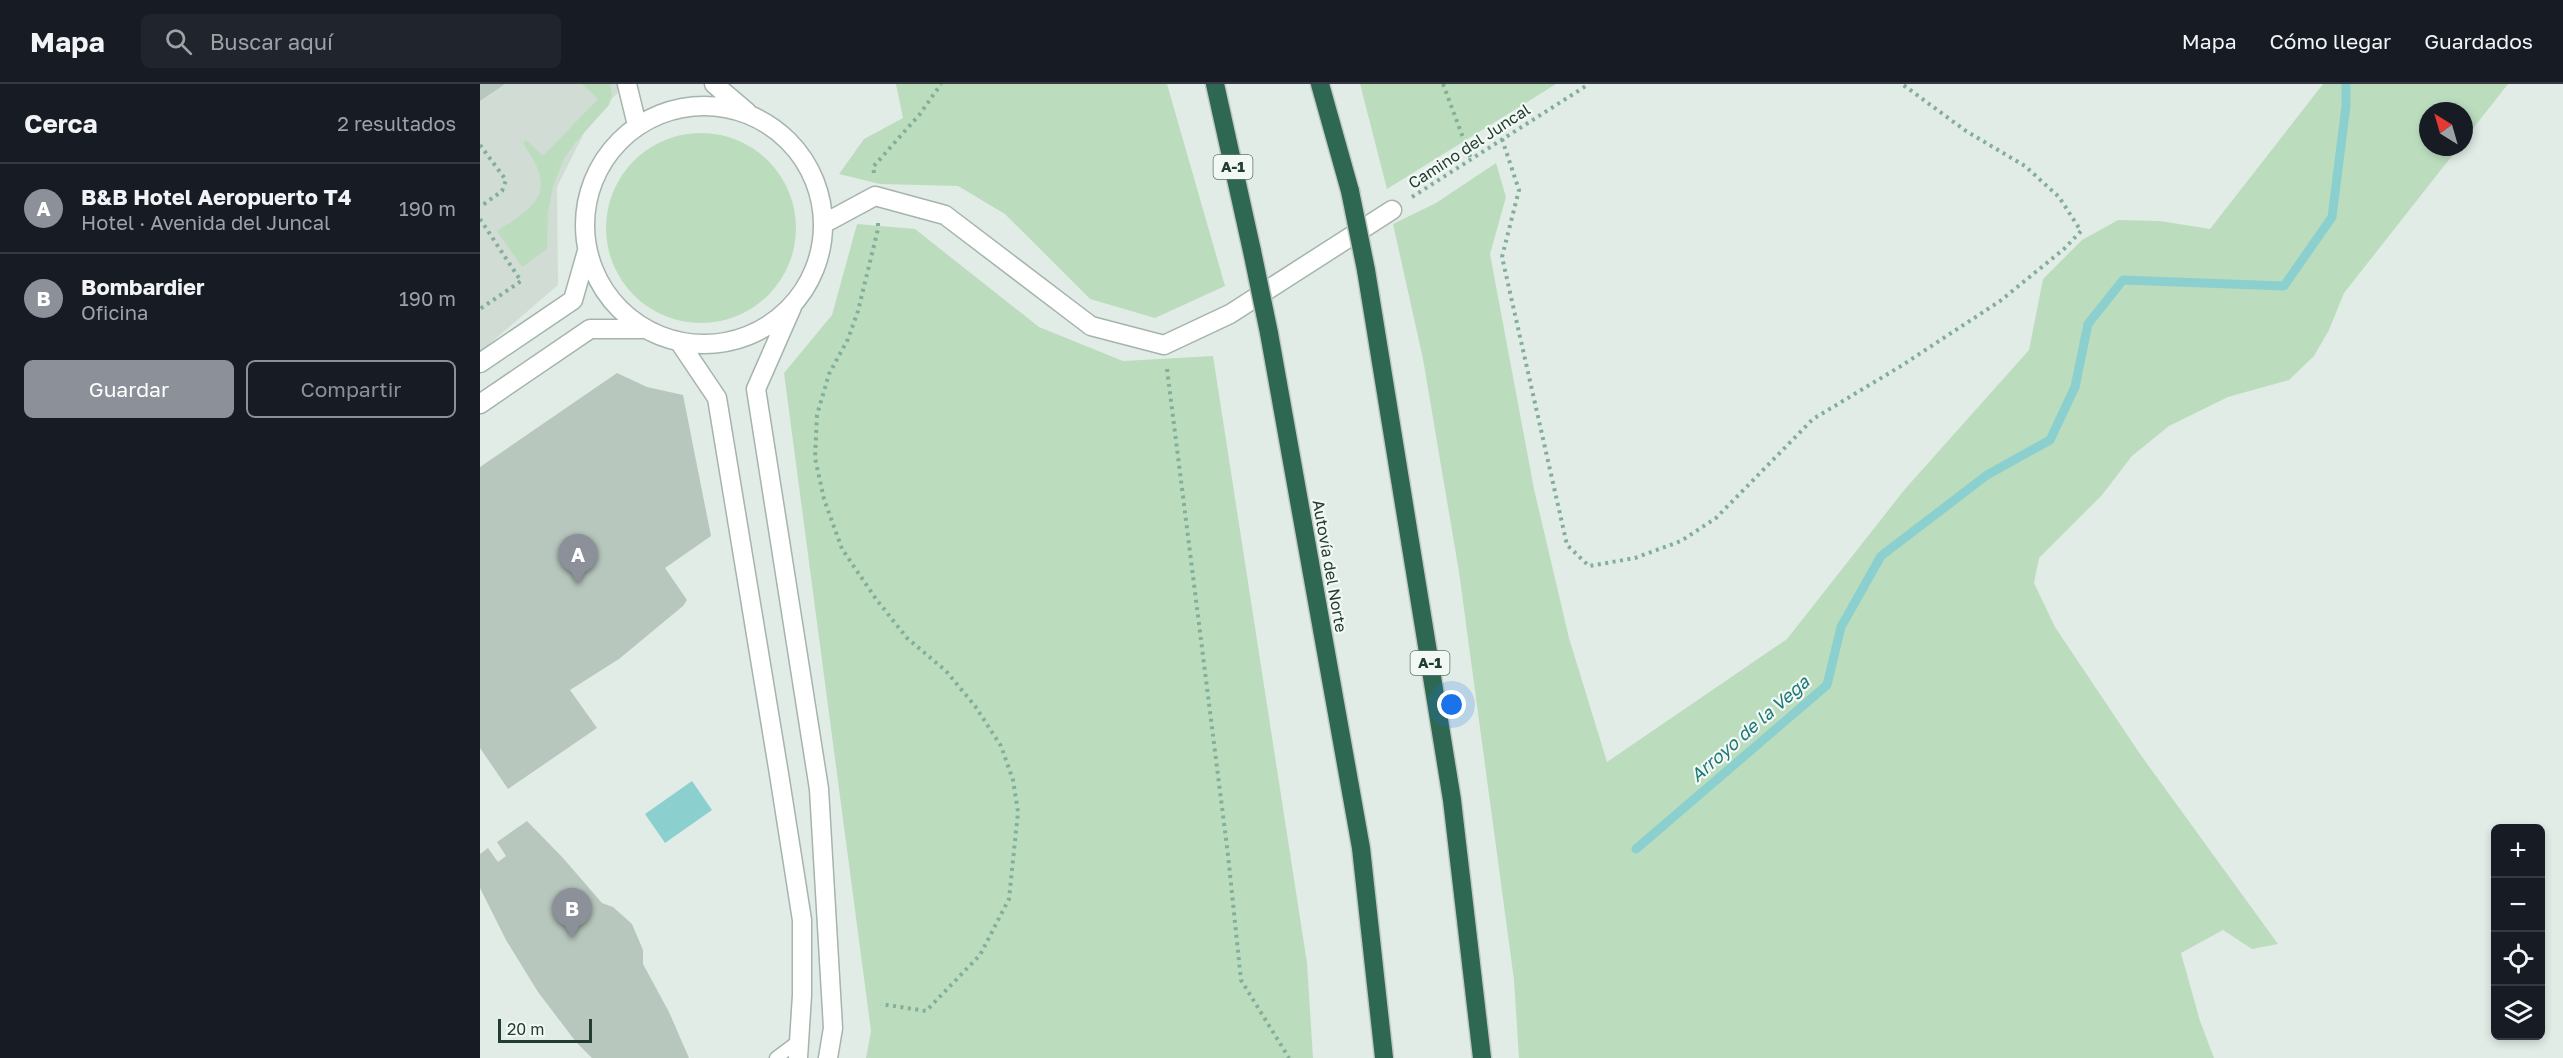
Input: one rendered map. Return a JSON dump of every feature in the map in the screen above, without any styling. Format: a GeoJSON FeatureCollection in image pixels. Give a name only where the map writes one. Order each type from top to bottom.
{"type":"FeatureCollection","features":[{"type":"Feature","properties":{"kind":"highway","name":"Autovía del Norte"},"geometry":{"type":"LineString","coordinates":[[1215,84],[1269,333],[1361,848],[1384,1058]]}},
{"type":"Feature","properties":{"kind":"highway","name":"A-1"},"geometry":{"type":"LineString","coordinates":[[1320,84],[1350,191],[1366,270],[1452,800],[1482,1058]]}},
{"type":"Feature","properties":{"kind":"street"},"geometry":{"type":"LineString","coordinates":[[627,84],[637,125]]}},
{"type":"Feature","properties":{"kind":"street"},"geometry":{"type":"LineString","coordinates":[[714,84],[748,113],[778,130],[802,155],[819,187],[825,223],[821,253],[810,282],[792,307],[756,389],[819,789],[834,1029],[828,1058]]}},
{"type":"Feature","properties":{"kind":"street"},"geometry":{"type":"LineString","coordinates":[[480,363],[573,300],[586,252],[584,216],[592,181],[610,150],[637,125],[672,109],[711,105],[748,113]]}},
{"type":"Feature","properties":{"kind":"street"},"geometry":{"type":"LineString","coordinates":[[825,223],[875,196],[945,215],[1091,326],[1164,345],[1230,314],[1392,210]]}},
{"type":"Feature","properties":{"kind":"street"},"geometry":{"type":"LineString","coordinates":[[586,252],[598,282],[616,309],[642,329],[680,343],[721,344],[760,332],[792,307]]}},
{"type":"Feature","properties":{"kind":"street"},"geometry":{"type":"LineString","coordinates":[[480,404],[590,329],[642,329]]}},
{"type":"Feature","properties":{"kind":"street"},"geometry":{"type":"LineString","coordinates":[[680,343],[717,398],[802,920],[799,1049]]}},
{"type":"Feature","properties":{"kind":"lane"},"geometry":{"type":"LineString","coordinates":[[776,1058],[799,1049]]}},
{"type":"Feature","properties":{"kind":"path"},"geometry":{"type":"LineString","coordinates":[[881,1004],[926,1011],[980,955],[1009,899],[1018,812],[1013,780],[1001,746],[975,706],[946,671],[907,638],[842,549],[824,499],[815,458],[817,415],[830,374],[848,339],[858,311],[878,229],[873,167],[920,114],[941,84]]}},
{"type":"Feature","properties":{"kind":"path"},"geometry":{"type":"LineString","coordinates":[[1443,84],[1471,159]]}},
{"type":"Feature","properties":{"kind":"path","name":"Camino del Juncal"},"geometry":{"type":"LineString","coordinates":[[1392,210],[1589,84]]}},
{"type":"Feature","properties":{"kind":"path"},"geometry":{"type":"LineString","coordinates":[[1502,139],[1519,190],[1502,257],[1567,545],[1588,566],[1635,558],[1681,542],[1716,518],[1813,419],[1901,366],[2000,301],[2064,249],[2081,231],[2059,197],[2025,166],[1966,131],[1902,84]]}},
{"type":"Feature","properties":{"kind":"path"},"geometry":{"type":"LineString","coordinates":[[480,144],[506,180],[501,191],[480,207]]}},
{"type":"Feature","properties":{"kind":"path"},"geometry":{"type":"LineString","coordinates":[[480,219],[521,281],[480,309]]}},
{"type":"Feature","properties":{"kind":"path"},"geometry":{"type":"LineString","coordinates":[[1164,345],[1228,855],[1241,980],[1289,1058]]}},
{"type":"Feature","properties":{"kind":"shaded area"},"geometry":{"type":"Polygon","coordinates":[[[480,84],[626,84],[589,123],[557,187],[558,285],[480,352],[480,84]]]}},
{"type":"Feature","properties":{"kind":"green space"},"geometry":{"type":"Polygon","coordinates":[[[582,84],[610,84],[612,96],[609,105],[574,144],[564,159],[553,186],[548,212],[547,249],[522,267],[497,231],[524,212],[539,194],[541,185],[539,173],[523,143],[526,140],[543,156],[598,99],[582,84]]]}},
{"type":"Feature","properties":{"kind":"green space"},"geometry":{"type":"Polygon","coordinates":[[[896,84],[1167,84],[1225,286],[1155,318],[1090,299],[1005,214],[958,186],[880,184],[839,174],[864,139],[903,118],[896,84]]]}},
{"type":"Feature","properties":{"kind":"green space"},"geometry":{"type":"Polygon","coordinates":[[[1360,84],[1556,84],[1387,189],[1360,84]]]}},
{"type":"Feature","properties":{"kind":"green space"},"geometry":{"type":"Polygon","coordinates":[[[2323,84],[2508,84],[2473,129],[2473,102],[2419,102],[2419,156],[2452,156],[2344,293],[2329,330],[2314,356],[2289,380],[2228,397],[2169,426],[2132,456],[2102,495],[2039,558],[2034,583],[2055,627],[2140,754],[2278,944],[2252,949],[2223,930],[2181,953],[2200,1021],[2214,1058],[1519,1058],[1514,980],[1459,572],[1423,359],[1393,224],[1436,203],[1496,163],[1506,197],[1490,254],[1534,489],[1569,638],[1607,762],[1787,639],[1905,489],[2029,350],[2043,279],[2082,240],[2118,220],[2160,221],[2210,229],[2323,84]]]}},
{"type":"Feature","properties":{"kind":"green space"},"geometry":{"type":"Polygon","coordinates":[[[701,133],[737,140],[754,149],[768,161],[780,175],[789,192],[796,228],[789,264],[780,281],[768,295],[754,307],[737,316],[701,323],[665,316],[648,307],[634,295],[622,281],[613,264],[606,228],[613,192],[622,175],[634,161],[648,149],[665,140],[701,133]]]}},
{"type":"Feature","properties":{"kind":"green space"},"geometry":{"type":"Polygon","coordinates":[[[857,224],[915,229],[1039,327],[1123,361],[1213,356],[1307,963],[1313,1058],[866,1058],[871,1031],[784,373],[832,315],[857,224]]]}},
{"type":"Feature","properties":{"kind":"water"},"geometry":{"type":"Polygon","coordinates":[[[692,781],[712,810],[665,843],[645,814],[692,781]]]}},
{"type":"Feature","properties":{"kind":"building"},"geometry":{"type":"Polygon","coordinates":[[[480,84],[505,84],[480,101],[480,84]]]}},
{"type":"Feature","properties":{"kind":"building"},"geometry":{"type":"Polygon","coordinates":[[[617,373],[647,387],[683,395],[711,536],[665,568],[687,600],[683,606],[619,659],[570,690],[597,728],[508,789],[480,748],[480,467],[617,373]]]}},
{"type":"Feature","properties":{"kind":"building"},"geometry":{"type":"Polygon","coordinates":[[[527,821],[602,903],[613,907],[632,924],[643,950],[643,964],[669,1012],[689,1058],[592,1058],[576,1042],[538,992],[506,940],[480,888],[480,854],[488,848],[498,862],[506,856],[497,842],[527,821]]]}},
{"type":"Feature","properties":{"kind":"waterway","name":"Arroyo de la Vega"},"geometry":{"type":"LineString","coordinates":[[1636,849],[1827,685],[1841,627],[1881,556],[1987,475],[2050,440],[2075,387],[2088,324],[2123,280],[2284,286],[2332,217],[2346,106],[2346,84]]}},
{"type":"Feature","properties":{"kind":"place","name":"B&B Hotel Aeropuerto T4"},"geometry":{"type":"Point","coordinates":[578,584]}},
{"type":"Feature","properties":{"kind":"place","name":"Bombardier"},"geometry":{"type":"Point","coordinates":[572,938]}}]}
